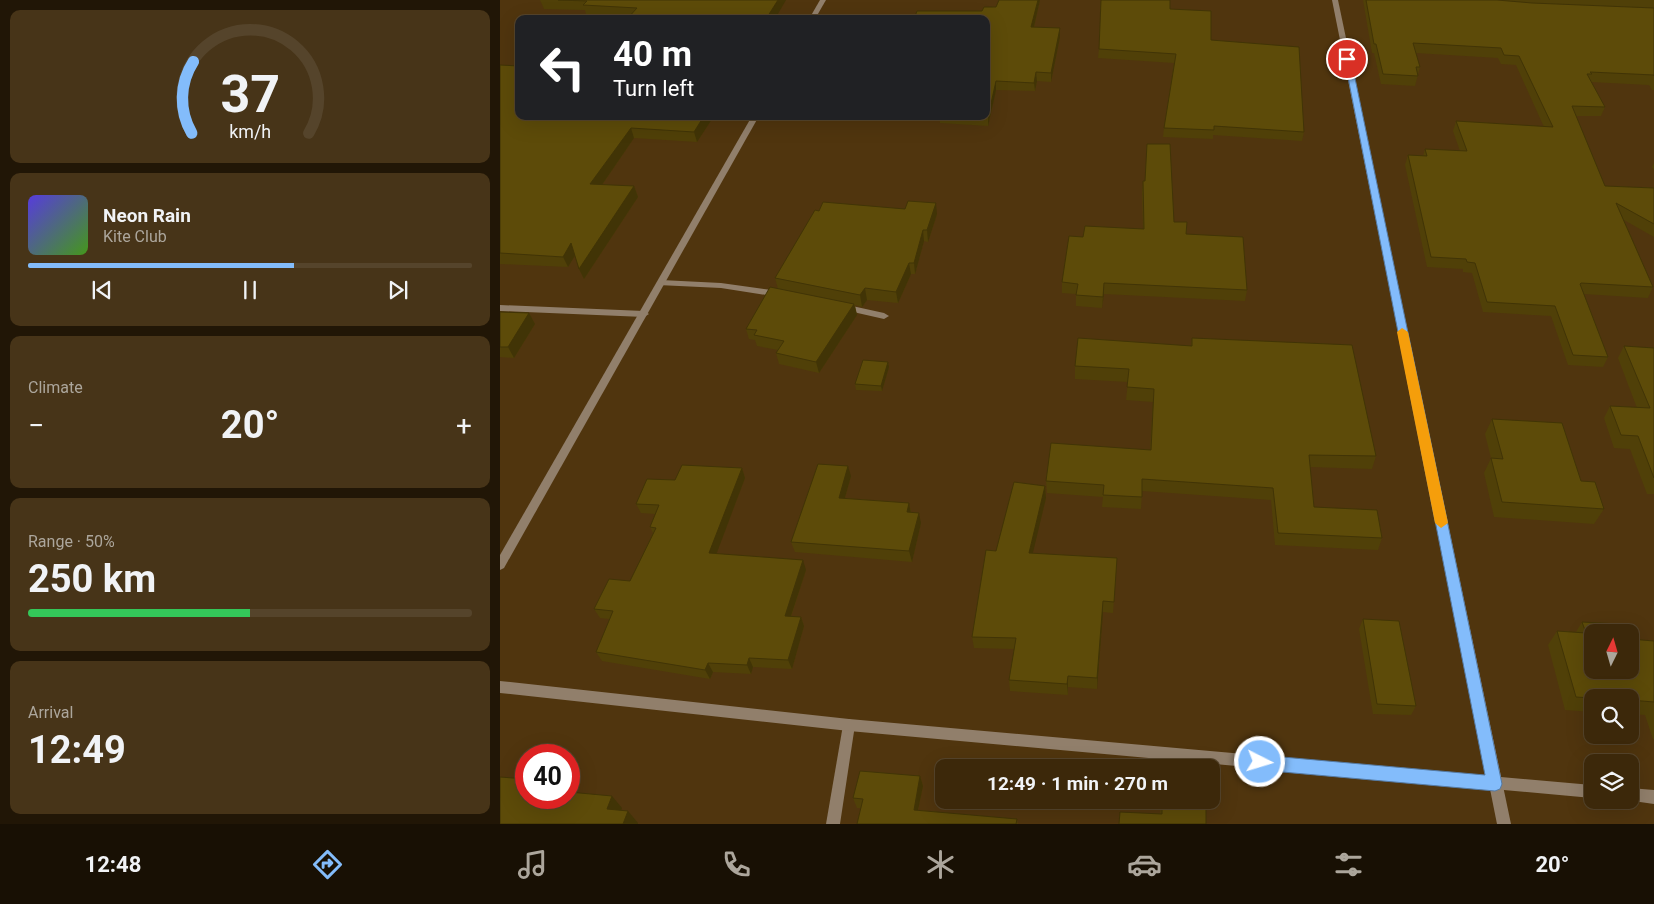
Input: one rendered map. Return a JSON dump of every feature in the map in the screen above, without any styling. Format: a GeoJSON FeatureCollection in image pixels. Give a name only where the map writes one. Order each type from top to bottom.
{"type":"FeatureCollection","features":[{"type":"Feature","properties":{"kind":"street"},"geometry":{"type":"LineString","coordinates":[[814,15],[823,0]]}},
{"type":"Feature","properties":{"kind":"street"},"geometry":{"type":"LineString","coordinates":[[1335,0],[1504,824]]}},
{"type":"Feature","properties":{"kind":"street"},"geometry":{"type":"LineString","coordinates":[[500,565],[754,120]]}},
{"type":"Feature","properties":{"kind":"street"},"geometry":{"type":"LineString","coordinates":[[661,283],[699,283],[745,287],[792,296]]}},
{"type":"Feature","properties":{"kind":"street"},"geometry":{"type":"LineString","coordinates":[[838,306],[884,316]]}},
{"type":"Feature","properties":{"kind":"street"},"geometry":{"type":"LineString","coordinates":[[500,308],[644,314]]}},
{"type":"Feature","properties":{"kind":"street"},"geometry":{"type":"LineString","coordinates":[[500,687],[849,725],[1584,791]]}},
{"type":"Feature","properties":{"kind":"street"},"geometry":{"type":"LineString","coordinates":[[833,824],[849,725]]}},
{"type":"Feature","properties":{"kind":"street"},"geometry":{"type":"LineString","coordinates":[[1639,796],[1654,797]]}},
{"type":"Feature","properties":{"kind":"building"},"geometry":{"type":"Polygon","coordinates":[[[558,0],[778,0],[769,15],[631,15],[637,8],[583,5],[587,1],[558,0]]]}},
{"type":"Feature","properties":{"kind":"building"},"geometry":{"type":"Polygon","coordinates":[[[999,0],[1038,0],[1031,27],[1060,28],[1051,73],[1036,72],[1034,83],[996,81],[990,108],[990,15],[916,15],[917,11],[982,11],[984,7],[996,7],[999,0]]]}},
{"type":"Feature","properties":{"kind":"building"},"geometry":{"type":"Polygon","coordinates":[[[1101,0],[1170,0],[1170,9],[1211,11],[1211,40],[1299,47],[1304,132],[1214,126],[1214,130],[1164,128],[1176,54],[1099,49],[1101,0]]]}},
{"type":"Feature","properties":{"kind":"building"},"geometry":{"type":"Polygon","coordinates":[[[1366,0],[1497,0],[1654,8],[1654,75],[1590,72],[1592,74],[1587,74],[1605,107],[1572,106],[1605,186],[1654,188],[1654,224],[1616,203],[1653,287],[1580,284],[1608,357],[1573,355],[1555,306],[1487,302],[1475,263],[1467,262],[1466,259],[1431,257],[1408,155],[1427,156],[1425,149],[1467,151],[1456,121],[1553,127],[1519,56],[1504,55],[1501,48],[1413,43],[1420,67],[1416,67],[1418,76],[1383,74],[1376,44],[1374,44],[1366,0]]]}},
{"type":"Feature","properties":{"kind":"building"},"geometry":{"type":"Polygon","coordinates":[[[500,65],[515,66],[515,120],[702,120],[694,132],[631,128],[590,184],[634,186],[579,269],[571,243],[563,257],[500,253],[500,65]]]}},
{"type":"Feature","properties":{"kind":"building"},"geometry":{"type":"Polygon","coordinates":[[[1147,144],[1170,144],[1174,222],[1187,222],[1186,234],[1243,237],[1247,290],[1104,283],[1103,297],[1076,295],[1078,284],[1062,282],[1069,236],[1083,237],[1085,226],[1144,229],[1143,181],[1145,181],[1147,144]]]}},
{"type":"Feature","properties":{"kind":"building"},"geometry":{"type":"Polygon","coordinates":[[[908,201],[936,203],[927,230],[923,230],[914,263],[909,263],[896,292],[865,288],[860,295],[775,278],[815,210],[819,211],[823,202],[905,209],[908,201]]]}},
{"type":"Feature","properties":{"kind":"building"},"geometry":{"type":"Polygon","coordinates":[[[770,287],[854,304],[816,362],[776,353],[784,341],[754,335],[757,330],[746,329],[770,287]]]}},
{"type":"Feature","properties":{"kind":"building"},"geometry":{"type":"Polygon","coordinates":[[[500,312],[529,313],[508,347],[500,347],[500,312]]]}},
{"type":"Feature","properties":{"kind":"building"},"geometry":{"type":"Polygon","coordinates":[[[1078,338],[1192,346],[1192,338],[1352,345],[1376,456],[1309,455],[1314,507],[1377,510],[1382,538],[1278,533],[1273,488],[1142,479],[1142,497],[1103,495],[1104,485],[1046,481],[1051,443],[1151,450],[1154,389],[1127,387],[1129,369],[1075,366],[1078,338]]]}},
{"type":"Feature","properties":{"kind":"building"},"geometry":{"type":"Polygon","coordinates":[[[1624,346],[1654,348],[1654,478],[1638,436],[1621,435],[1610,406],[1650,408],[1624,346]]]}},
{"type":"Feature","properties":{"kind":"building"},"geometry":{"type":"Polygon","coordinates":[[[863,360],[888,362],[881,386],[855,384],[863,360]]]}},
{"type":"Feature","properties":{"kind":"building"},"geometry":{"type":"Polygon","coordinates":[[[1492,419],[1562,423],[1581,481],[1595,482],[1604,509],[1502,502],[1491,458],[1503,459],[1492,419]]]}},
{"type":"Feature","properties":{"kind":"building"},"geometry":{"type":"Polygon","coordinates":[[[818,464],[848,466],[839,498],[909,503],[907,512],[919,513],[909,551],[791,542],[818,464]]]}},
{"type":"Feature","properties":{"kind":"building"},"geometry":{"type":"Polygon","coordinates":[[[682,465],[742,468],[709,553],[803,560],[785,616],[801,617],[788,660],[749,658],[747,665],[708,663],[705,670],[596,652],[613,611],[594,609],[609,579],[630,581],[656,528],[650,527],[659,505],[636,504],[647,479],[675,480],[682,465]]]}},
{"type":"Feature","properties":{"kind":"building"},"geometry":{"type":"Polygon","coordinates":[[[1014,482],[1045,486],[1029,553],[1117,558],[1114,602],[1103,601],[1097,678],[1068,676],[1067,684],[1009,680],[1016,638],[972,637],[986,550],[996,551],[1014,482]]]}},
{"type":"Feature","properties":{"kind":"building"},"geometry":{"type":"Polygon","coordinates":[[[1363,619],[1399,621],[1416,706],[1377,704],[1363,619]]]}},
{"type":"Feature","properties":{"kind":"building"},"geometry":{"type":"Polygon","coordinates":[[[1582,622],[1620,624],[1584,624],[1584,628],[1582,622]]]}},
{"type":"Feature","properties":{"kind":"building"},"geometry":{"type":"Polygon","coordinates":[[[1557,631],[1584,633],[1584,679],[1639,679],[1639,640],[1654,641],[1654,702],[1639,701],[1639,689],[1584,689],[1584,698],[1576,697],[1557,631]]]}},
{"type":"Feature","properties":{"kind":"building"},"geometry":{"type":"Polygon","coordinates":[[[860,771],[920,776],[914,810],[1017,819],[1016,824],[857,824],[863,799],[853,798],[860,771]]]}},
{"type":"Feature","properties":{"kind":"building"},"geometry":{"type":"Polygon","coordinates":[[[500,777],[515,778],[515,809],[580,809],[580,793],[612,796],[607,809],[628,811],[623,824],[500,824],[500,777]]]}},
{"type":"Feature","properties":{"kind":"building"},"geometry":{"type":"Polygon","coordinates":[[[1162,809],[1206,809],[1206,824],[1119,824],[1120,812],[1162,814],[1162,809]]]}},
{"type":"Feature","properties":{"kind":"slow traffic"},"geometry":{"type":"LineString","coordinates":[[1402,332],[1441,523]]}},
{"type":"Feature","properties":{"kind":"route"},"geometry":{"type":"LineString","coordinates":[[1260,762],[1495,784],[1347,59]]}}]}
